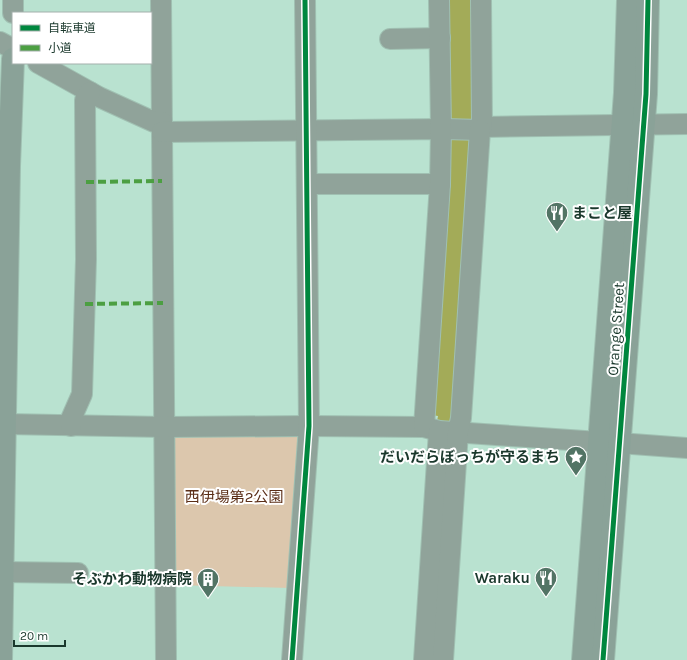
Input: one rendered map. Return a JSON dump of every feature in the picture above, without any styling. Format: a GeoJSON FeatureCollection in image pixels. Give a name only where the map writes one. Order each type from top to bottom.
{"type":"FeatureCollection","features":[{"type":"Feature","properties":{"kind":"street"},"geometry":{"type":"LineString","coordinates":[[13,0],[13,12]]}},
{"type":"Feature","properties":{"kind":"street"},"geometry":{"type":"LineString","coordinates":[[161,0],[166,660]]}},
{"type":"Feature","properties":{"kind":"street"},"geometry":{"type":"LineString","coordinates":[[292,660],[309,426],[305,0]]}},
{"type":"Feature","properties":{"kind":"street"},"geometry":{"type":"LineString","coordinates":[[439,0],[443,129],[440,184],[440,430],[443,660]]}},
{"type":"Feature","properties":{"kind":"street"},"geometry":{"type":"LineString","coordinates":[[440,430],[461,418],[479,129],[481,0]]}},
{"type":"Feature","properties":{"kind":"street","name":"Orange Street"},"geometry":{"type":"LineString","coordinates":[[628,0],[627,58],[633,125]]}},
{"type":"Feature","properties":{"kind":"street","name":"Orange Street"},"geometry":{"type":"LineString","coordinates":[[583,660],[609,442],[633,125],[647,59],[648,0]]}},
{"type":"Feature","properties":{"kind":"street"},"geometry":{"type":"LineString","coordinates":[[390,39],[440,38]]}},
{"type":"Feature","properties":{"kind":"street"},"geometry":{"type":"LineString","coordinates":[[0,42],[12,48]]}},
{"type":"Feature","properties":{"kind":"street"},"geometry":{"type":"LineString","coordinates":[[1,660],[5,133],[12,64]]}},
{"type":"Feature","properties":{"kind":"street"},"geometry":{"type":"LineString","coordinates":[[40,64],[99,97],[162,127],[306,131],[687,124]]}},
{"type":"Feature","properties":{"kind":"street"},"geometry":{"type":"LineString","coordinates":[[71,426],[71,419],[82,394],[86,259],[85,100],[90,92]]}},
{"type":"Feature","properties":{"kind":"street"},"geometry":{"type":"LineString","coordinates":[[307,184],[440,184]]}},
{"type":"Feature","properties":{"kind":"street"},"geometry":{"type":"LineString","coordinates":[[3,415],[71,426],[164,428],[309,426],[440,430],[687,448]]}},
{"type":"Feature","properties":{"kind":"street"},"geometry":{"type":"LineString","coordinates":[[424,660],[440,430]]}},
{"type":"Feature","properties":{"kind":"street","name":"Orange Street"},"geometry":{"type":"LineString","coordinates":[[603,660],[609,442]]}},
{"type":"Feature","properties":{"kind":"street"},"geometry":{"type":"LineString","coordinates":[[2,572],[78,573]]}},
{"type":"Feature","properties":{"kind":"green space","name":"西伊場第2公園"},"geometry":{"type":"Polygon","coordinates":[[[295,433],[300,438],[290,588],[173,585],[172,440],[177,435],[295,433]]]}},
{"type":"Feature","properties":{"kind":"shaded area"},"geometry":{"type":"Polygon","coordinates":[[[447,0],[474,0],[475,120],[455,422],[437,421],[438,416],[432,415],[447,0]]]}},
{"type":"Feature","properties":{"kind":"marked path"},"geometry":{"type":"LineString","coordinates":[[86,182],[162,181]]}},
{"type":"Feature","properties":{"kind":"marked path"},"geometry":{"type":"LineString","coordinates":[[85,304],[163,303]]}},
{"type":"Feature","properties":{"kind":"cycle path"},"geometry":{"type":"LineString","coordinates":[[292,660],[309,426],[305,0]]}},
{"type":"Feature","properties":{"kind":"cycle path"},"geometry":{"type":"LineString","coordinates":[[603,660],[646,94],[648,0]]}},
{"type":"Feature","properties":{"kind":"place","name":"まこと屋"},"geometry":{"type":"Point","coordinates":[557,232]}},
{"type":"Feature","properties":{"kind":"place","name":"だいだらぼっちが守るまち"},"geometry":{"type":"Point","coordinates":[576,476]}},
{"type":"Feature","properties":{"kind":"place","name":"そぶかわ動物病院"},"geometry":{"type":"Point","coordinates":[208,598]}},
{"type":"Feature","properties":{"kind":"place","name":"Waraku"},"geometry":{"type":"Point","coordinates":[546,598]}}]}
